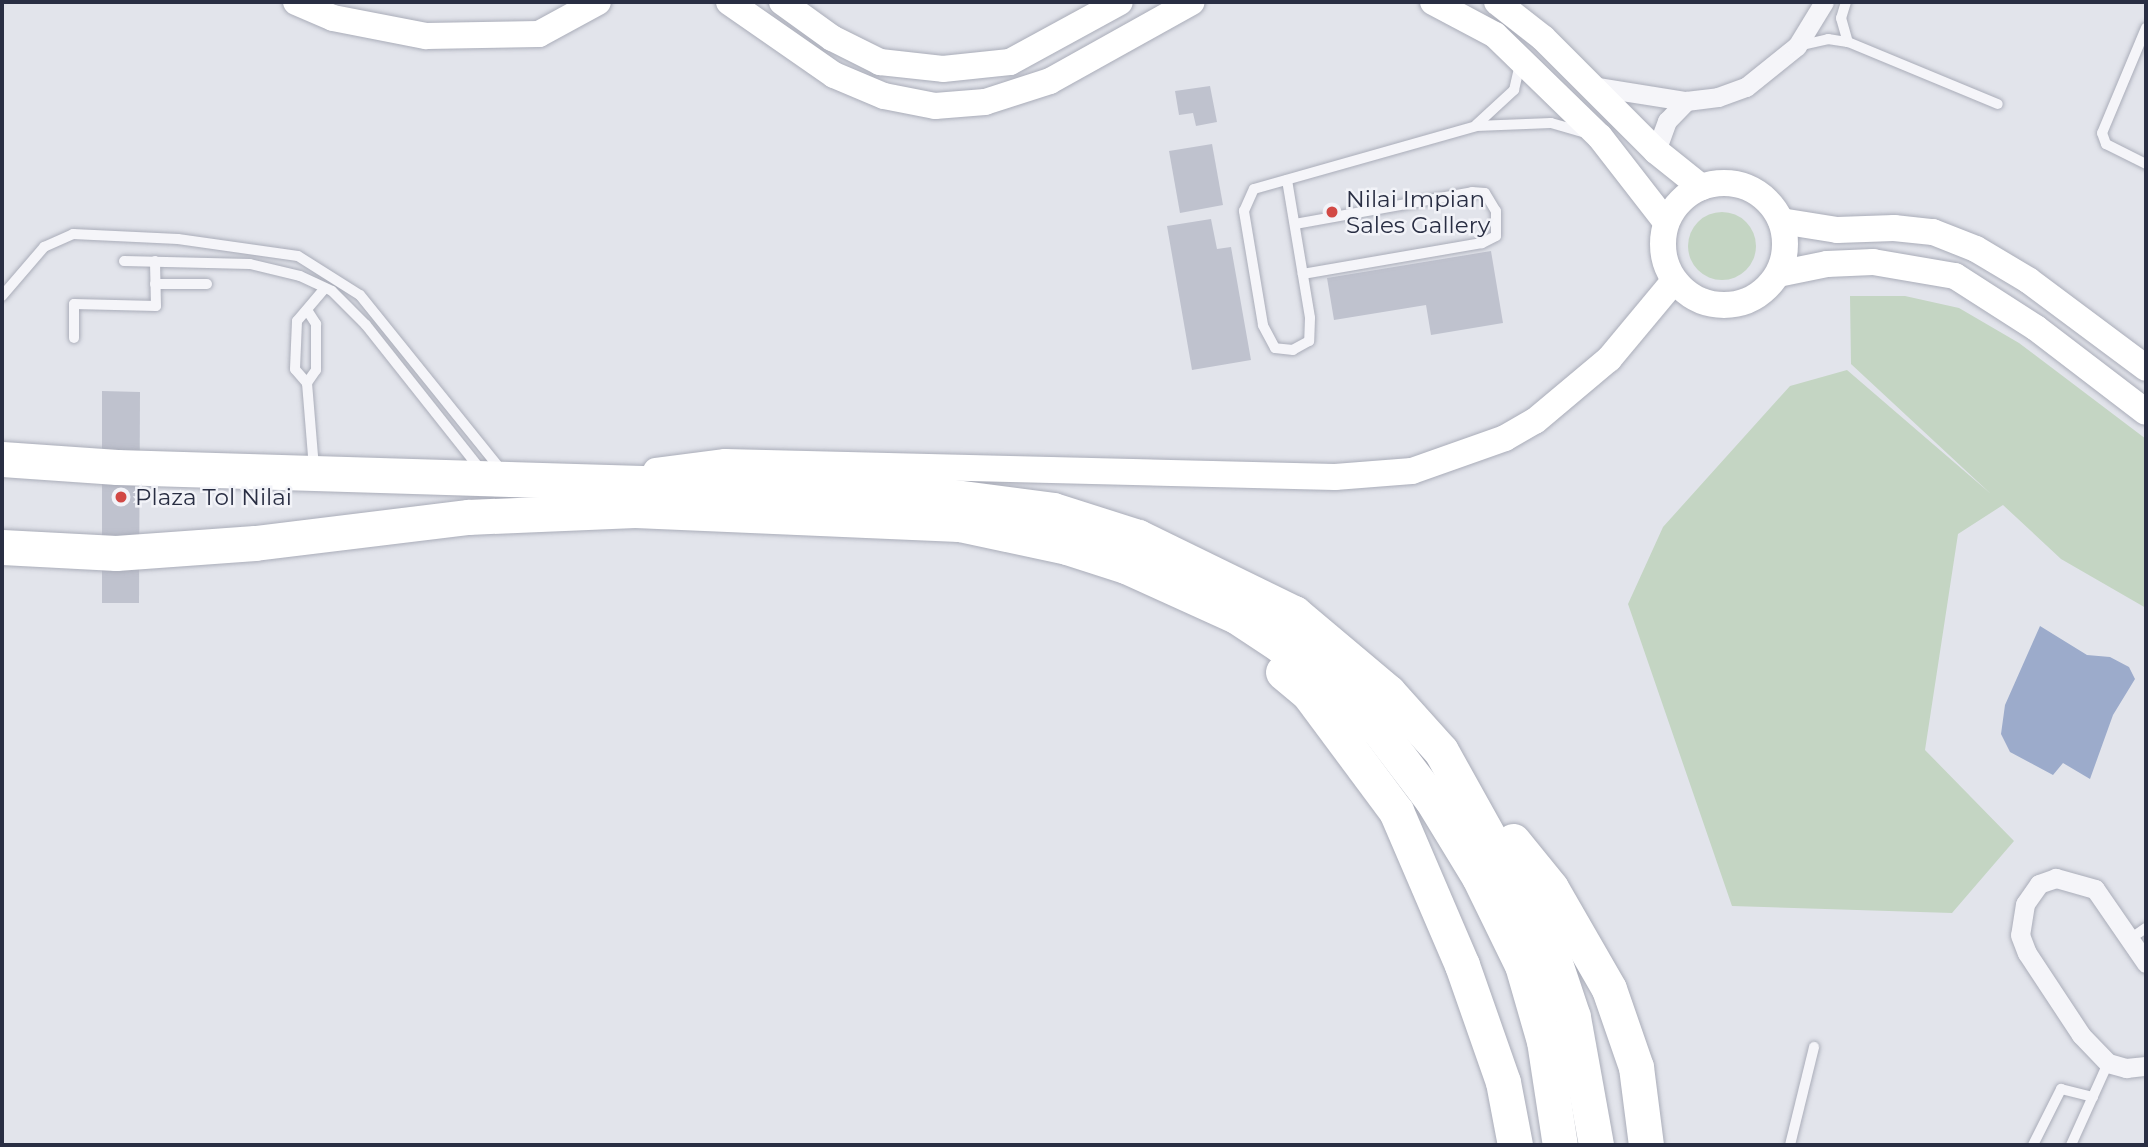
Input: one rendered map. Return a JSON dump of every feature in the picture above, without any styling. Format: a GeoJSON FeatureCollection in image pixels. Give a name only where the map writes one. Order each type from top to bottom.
{"type":"FeatureCollection","features":[{"type":"Feature","properties":{"kind":"highway"},"geometry":{"type":"LineString","coordinates":[[2,459],[314,474],[592,479],[909,491],[1053,510],[1138,537],[1294,612],[1334,642],[1397,702],[1441,751],[1466,789],[1549,945],[1573,1017],[1596,1145]]}},
{"type":"Feature","properties":{"kind":"highway"},"geometry":{"type":"LineString","coordinates":[[2,547],[116,553],[255,543],[468,517],[635,510],[959,524],[1043,541],[1126,566],[1236,616],[1328,682],[1378,729],[1432,800],[1479,877],[1522,965],[1544,1041],[1560,1145]]}},
{"type":"Feature","properties":{"kind":"highway"},"geometry":{"type":"LineString","coordinates":[[1236,616],[1257,651],[1309,694],[1396,811],[1462,965],[1503,1082],[1515,1145]]}},
{"type":"Feature","properties":{"kind":"highway"},"geometry":{"type":"LineString","coordinates":[[1466,789],[1551,888],[1609,989],[1636,1067],[1646,1145]]}},
{"type":"Feature","properties":{"kind":"main road"},"geometry":{"type":"LineString","coordinates":[[296,2],[333,18],[426,36],[539,34],[598,2]]}},
{"type":"Feature","properties":{"kind":"main road"},"geometry":{"type":"LineString","coordinates":[[729,2],[834,75],[884,96],[935,106],[985,102],[1050,81],[1192,2]]}},
{"type":"Feature","properties":{"kind":"main road"},"geometry":{"type":"LineString","coordinates":[[782,2],[832,38],[880,62],[943,69],[1010,62],[1120,2]]}},
{"type":"Feature","properties":{"kind":"main road"},"geometry":{"type":"LineString","coordinates":[[1433,2],[1495,35],[1521,59],[1600,137],[1666,222]]}},
{"type":"Feature","properties":{"kind":"main road"},"geometry":{"type":"LineString","coordinates":[[1497,2],[1591,86],[1656,150],[1701,187]]}},
{"type":"Feature","properties":{"kind":"main road"},"geometry":{"type":"LineString","coordinates":[[1720,183],[1756,192],[1781,221],[1784,257],[1778,274],[1754,298],[1721,306],[1703,302],[1674,281],[1662,252],[1666,222],[1674,207],[1701,187],[1720,183]]}},
{"type":"Feature","properties":{"kind":"main road"},"geometry":{"type":"LineString","coordinates":[[1781,221],[1837,230],[1894,228],[1933,232],[1976,248],[2028,280],[2146,368]]}},
{"type":"Feature","properties":{"kind":"main road"},"geometry":{"type":"LineString","coordinates":[[1778,274],[1827,264],[1873,262],[1955,276],[2036,328],[2146,412]]}},
{"type":"Feature","properties":{"kind":"main road"},"geometry":{"type":"LineString","coordinates":[[592,479],[724,463],[1321,477],[1412,471],[1505,438],[1535,421],[1609,359],[1674,281]]}},
{"type":"Feature","properties":{"kind":"street"},"geometry":{"type":"LineString","coordinates":[[1591,86],[1686,102],[1746,86],[1797,46],[1828,3]]}},
{"type":"Feature","properties":{"kind":"street"},"geometry":{"type":"LineString","coordinates":[[1656,150],[1667,121],[1686,102]]}},
{"type":"Feature","properties":{"kind":"street"},"geometry":{"type":"LineString","coordinates":[[2145,1070],[2108,1063],[2081,1035],[2027,953],[2020,935],[2025,904],[2039,884],[2056,878],[2074,880],[2095,889],[2138,934],[2146,963]]}},
{"type":"Feature","properties":{"kind":"lane"},"geometry":{"type":"LineString","coordinates":[[1846,2],[1841,18],[1848,42]]}},
{"type":"Feature","properties":{"kind":"lane"},"geometry":{"type":"LineString","coordinates":[[2146,28],[2102,133],[2106,144],[2146,164]]}},
{"type":"Feature","properties":{"kind":"lane"},"geometry":{"type":"LineString","coordinates":[[1797,46],[1828,39],[1848,42],[1998,104]]}},
{"type":"Feature","properties":{"kind":"lane"},"geometry":{"type":"LineString","coordinates":[[1476,126],[1514,90],[1521,59]]}},
{"type":"Feature","properties":{"kind":"lane"},"geometry":{"type":"LineString","coordinates":[[1287,180],[1310,318],[1308,341],[1293,350],[1275,348],[1263,325],[1244,211],[1254,189],[1476,126],[1551,123],[1600,137]]}},
{"type":"Feature","properties":{"kind":"lane"},"geometry":{"type":"LineString","coordinates":[[1295,225],[1472,192],[1485,193],[1496,211],[1496,236],[1482,243],[1303,274]]}},
{"type":"Feature","properties":{"kind":"lane"},"geometry":{"type":"LineString","coordinates":[[2,296],[44,247],[73,234],[178,239],[298,256],[360,295],[477,436],[496,478]]}},
{"type":"Feature","properties":{"kind":"lane"},"geometry":{"type":"LineString","coordinates":[[124,261],[250,264],[300,276],[325,288],[366,325],[496,478]]}},
{"type":"Feature","properties":{"kind":"lane"},"geometry":{"type":"LineString","coordinates":[[74,338],[74,304],[156,306],[155,261]]}},
{"type":"Feature","properties":{"kind":"lane"},"geometry":{"type":"LineString","coordinates":[[155,284],[207,284]]}},
{"type":"Feature","properties":{"kind":"lane"},"geometry":{"type":"LineString","coordinates":[[314,474],[307,383],[295,369],[297,321],[325,288]]}},
{"type":"Feature","properties":{"kind":"lane"},"geometry":{"type":"LineString","coordinates":[[307,310],[316,324],[316,370],[307,383]]}},
{"type":"Feature","properties":{"kind":"lane"},"geometry":{"type":"LineString","coordinates":[[1790,1145],[1814,1047]]}},
{"type":"Feature","properties":{"kind":"lane"},"geometry":{"type":"LineString","coordinates":[[2071,1145],[2108,1063]]}},
{"type":"Feature","properties":{"kind":"lane"},"geometry":{"type":"LineString","coordinates":[[2033,1145],[2062,1089],[2093,1097]]}},
{"type":"Feature","properties":{"kind":"green space"},"geometry":{"type":"Polygon","coordinates":[[[1715,212],[1729,212],[1741,217],[1751,227],[1756,246],[1751,265],[1741,275],[1729,280],[1715,280],[1703,275],[1693,265],[1688,253],[1688,239],[1693,227],[1703,217],[1715,212]]]}},
{"type":"Feature","properties":{"kind":"green space"},"geometry":{"type":"Polygon","coordinates":[[[1850,296],[1905,296],[1959,308],[2019,343],[2146,439],[2146,608],[2061,559],[2003,505],[1958,534],[1925,750],[2014,841],[1952,913],[1732,906],[1628,604],[1663,527],[1790,386],[1847,370],[1991,494],[1851,364],[1850,296]]]}},
{"type":"Feature","properties":{"kind":"water"},"geometry":{"type":"Polygon","coordinates":[[[2040,626],[2087,655],[2110,657],[2129,667],[2135,679],[2113,715],[2090,779],[2063,763],[2053,775],[2010,752],[2001,734],[2005,705],[2040,626]]]}},
{"type":"Feature","properties":{"kind":"building"},"geometry":{"type":"Polygon","coordinates":[[[1210,86],[1217,122],[1196,126],[1193,113],[1179,115],[1175,91],[1210,86]]]}},
{"type":"Feature","properties":{"kind":"building"},"geometry":{"type":"Polygon","coordinates":[[[1212,144],[1223,205],[1180,213],[1169,151],[1212,144]]]}},
{"type":"Feature","properties":{"kind":"building"},"geometry":{"type":"Polygon","coordinates":[[[1211,219],[1217,249],[1231,247],[1251,360],[1192,370],[1167,226],[1211,219]]]}},
{"type":"Feature","properties":{"kind":"building"},"geometry":{"type":"Polygon","coordinates":[[[1491,251],[1503,323],[1431,335],[1426,305],[1334,320],[1327,278],[1491,251]]]}},
{"type":"Feature","properties":{"kind":"building","name":"Plaza Tol Nilai"},"geometry":{"type":"Polygon","coordinates":[[[102,391],[140,392],[139,603],[102,603],[102,391]]]}},
{"type":"Feature","properties":{"kind":"place","name":"Nilai Impian Sales Gallery"},"geometry":{"type":"Point","coordinates":[1332,212]}},
{"type":"Feature","properties":{"kind":"place","name":"Plaza Tol Nilai"},"geometry":{"type":"Point","coordinates":[121,497]}}]}
